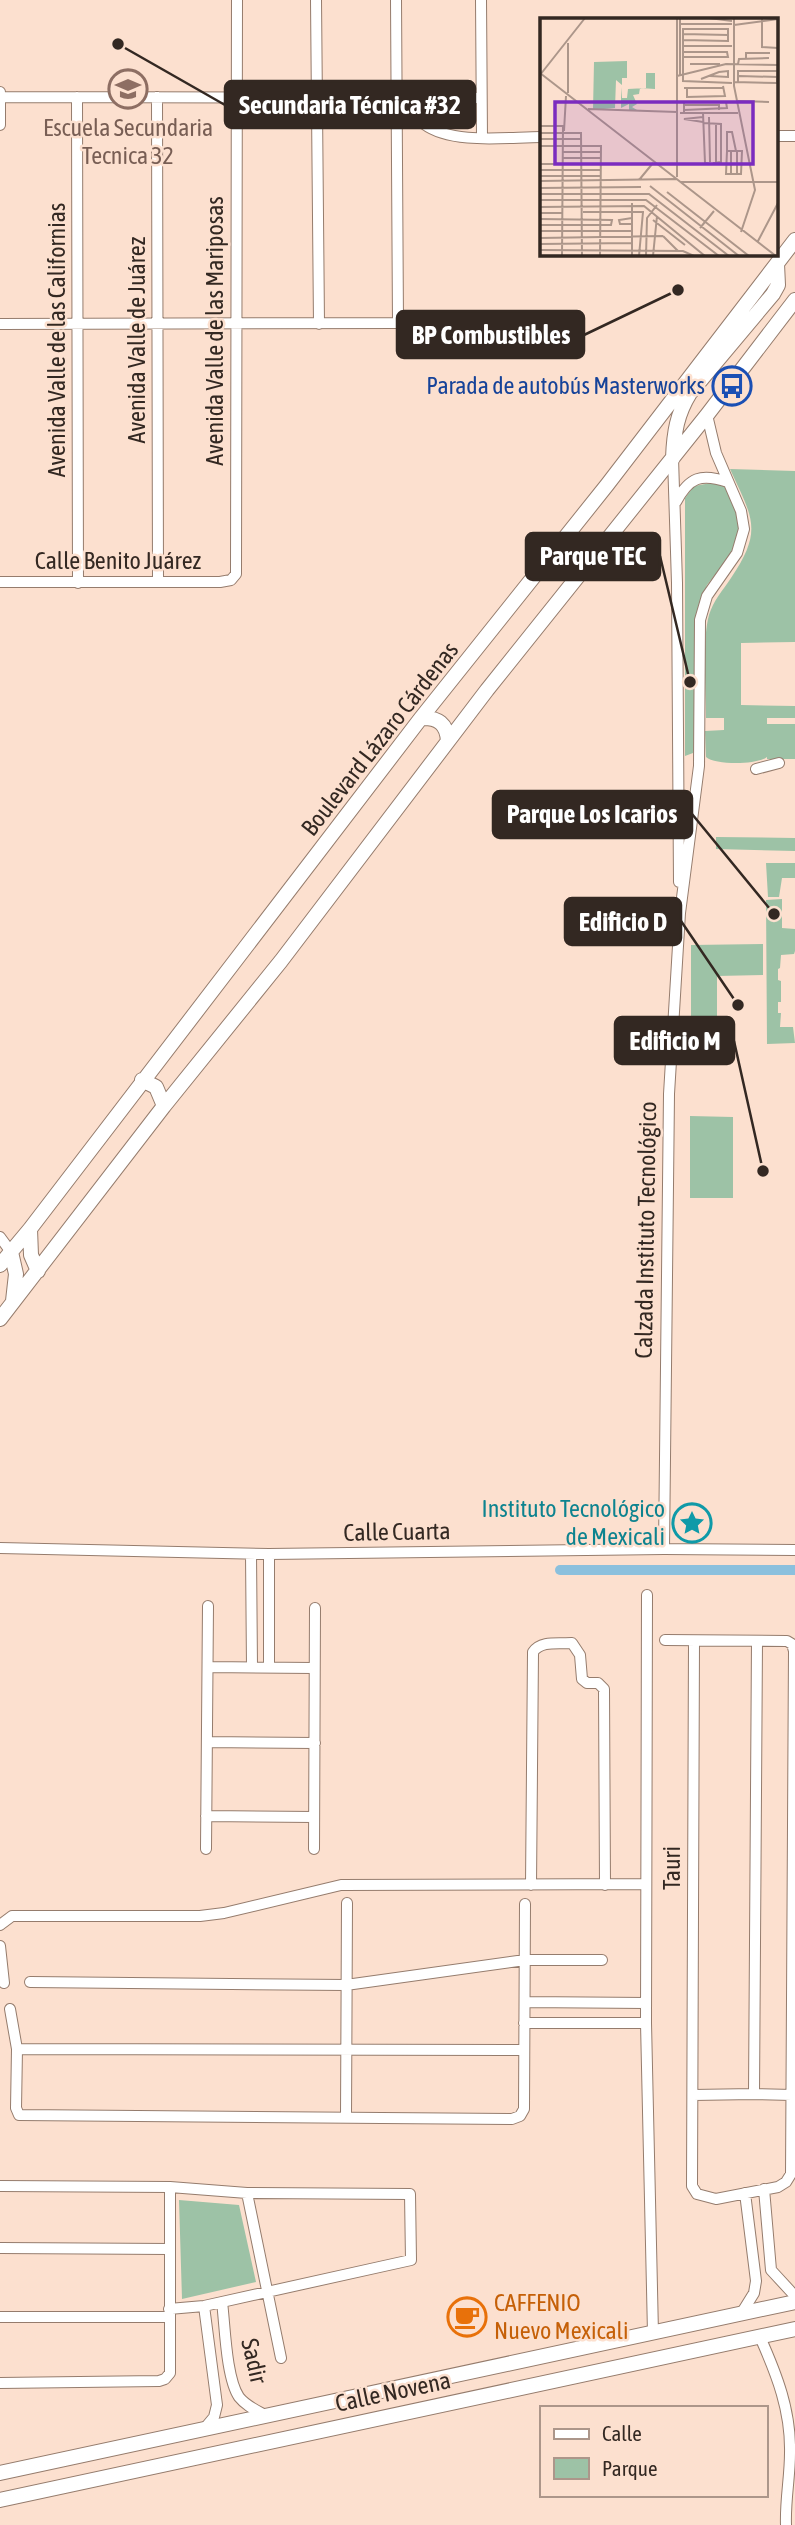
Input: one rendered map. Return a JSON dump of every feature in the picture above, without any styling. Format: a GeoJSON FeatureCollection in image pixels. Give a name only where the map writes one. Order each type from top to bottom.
{"type":"FeatureCollection","features":[{"type":"Feature","properties":{"kind":"main road","name":"Boulevard Lázaro Cárdenas"},"geometry":{"type":"LineString","coordinates":[[0,1265],[421,718],[581,519],[795,240]]}},
{"type":"Feature","properties":{"kind":"main road"},"geometry":{"type":"LineString","coordinates":[[673,458],[674,432],[681,408],[690,393],[773,294],[778,285],[777,264]]}},
{"type":"Feature","properties":{"kind":"main road"},"geometry":{"type":"LineString","coordinates":[[0,1319],[164,1106],[281,961],[448,741],[708,415],[795,300]]}},
{"type":"Feature","properties":{"kind":"main road"},"geometry":{"type":"LineString","coordinates":[[421,718],[434,718],[443,724],[447,729],[448,741]]}},
{"type":"Feature","properties":{"kind":"main road"},"geometry":{"type":"LineString","coordinates":[[142,1080],[156,1087],[164,1106]]}},
{"type":"Feature","properties":{"kind":"main road"},"geometry":{"type":"LineString","coordinates":[[30,1229],[31,1255],[38,1271]]}},
{"type":"Feature","properties":{"kind":"main road"},"geometry":{"type":"LineString","coordinates":[[11,1252],[16,1274],[13,1302]]}},
{"type":"Feature","properties":{"kind":"main road","name":"Calle Novena"},"geometry":{"type":"LineString","coordinates":[[0,2473],[795,2302]]}},
{"type":"Feature","properties":{"kind":"main road","name":"Calle Novena"},"geometry":{"type":"LineString","coordinates":[[0,2500],[795,2329]]}},
{"type":"Feature","properties":{"kind":"main road"},"geometry":{"type":"LineString","coordinates":[[653,2333],[658,2358]]}},
{"type":"Feature","properties":{"kind":"street","name":"Avenida Valle de las Mariposas"},"geometry":{"type":"LineString","coordinates":[[234,578],[237,559],[237,0]]}},
{"type":"Feature","properties":{"kind":"street"},"geometry":{"type":"LineString","coordinates":[[316,0],[319,324]]}},
{"type":"Feature","properties":{"kind":"street"},"geometry":{"type":"LineString","coordinates":[[0,324],[397,323],[396,0]]}},
{"type":"Feature","properties":{"kind":"street"},"geometry":{"type":"LineString","coordinates":[[481,0],[482,137]]}},
{"type":"Feature","properties":{"kind":"street"},"geometry":{"type":"LineString","coordinates":[[0,125],[0,94],[77,97],[481,98]]}},
{"type":"Feature","properties":{"kind":"street","name":"Avenida Valle de las Californias"},"geometry":{"type":"LineString","coordinates":[[77,97],[78,583]]}},
{"type":"Feature","properties":{"kind":"street","name":"Avenida Valle de Juárez"},"geometry":{"type":"LineString","coordinates":[[157,97],[158,582]]}},
{"type":"Feature","properties":{"kind":"street"},"geometry":{"type":"LineString","coordinates":[[396,98],[425,125],[439,132],[460,137],[540,137]]}},
{"type":"Feature","properties":{"kind":"street","name":"Calzada Instituto Tecnológico"},"geometry":{"type":"LineString","coordinates":[[664,1549],[669,1094],[680,912],[699,757],[701,614],[707,596],[737,553],[744,529],[741,511],[716,453],[708,415]]}},
{"type":"Feature","properties":{"kind":"street","name":"Calzada Instituto Tecnológico"},"geometry":{"type":"LineString","coordinates":[[673,458],[680,912]]}},
{"type":"Feature","properties":{"kind":"street"},"geometry":{"type":"LineString","coordinates":[[675,503],[682,489],[692,480],[710,478],[727,482]]}},
{"type":"Feature","properties":{"kind":"street","name":"Calle Benito Juárez"},"geometry":{"type":"LineString","coordinates":[[0,582],[228,582],[234,578]]}},
{"type":"Feature","properties":{"kind":"street"},"geometry":{"type":"LineString","coordinates":[[678,757],[690,762],[699,757]]}},
{"type":"Feature","properties":{"kind":"street"},"geometry":{"type":"LineString","coordinates":[[756,769],[779,763]]}},
{"type":"Feature","properties":{"kind":"street"},"geometry":{"type":"LineString","coordinates":[[0,1237],[11,1252]]}},
{"type":"Feature","properties":{"kind":"street","name":"Calle Cuarta"},"geometry":{"type":"LineString","coordinates":[[0,1548],[251,1554],[795,1550]]}},
{"type":"Feature","properties":{"kind":"street"},"geometry":{"type":"LineString","coordinates":[[251,1554],[252,1667]]}},
{"type":"Feature","properties":{"kind":"street"},"geometry":{"type":"LineString","coordinates":[[269,1554],[269,1667]]}},
{"type":"Feature","properties":{"kind":"street"},"geometry":{"type":"LineString","coordinates":[[647,1595],[646,2023],[653,2333]]}},
{"type":"Feature","properties":{"kind":"street"},"geometry":{"type":"LineString","coordinates":[[206,1849],[208,1606]]}},
{"type":"Feature","properties":{"kind":"street"},"geometry":{"type":"LineString","coordinates":[[314,1849],[315,1608]]}},
{"type":"Feature","properties":{"kind":"street"},"geometry":{"type":"LineString","coordinates":[[665,1640],[787,1641],[792,1644],[794,1651],[791,2174],[786,2182],[745,2193],[755,2281],[754,2293],[741,2314]]}},
{"type":"Feature","properties":{"kind":"street","name":"Tauri"},"geometry":{"type":"LineString","coordinates":[[694,1641],[692,2186],[703,2197],[716,2199],[745,2193]]}},
{"type":"Feature","properties":{"kind":"street"},"geometry":{"type":"LineString","coordinates":[[754,2094],[757,1641]]}},
{"type":"Feature","properties":{"kind":"street"},"geometry":{"type":"LineString","coordinates":[[531,1885],[533,1652],[536,1646],[544,1644],[572,1643],[580,1655],[582,1679],[587,1683],[598,1683],[604,1689],[605,1885]]}},
{"type":"Feature","properties":{"kind":"street"},"geometry":{"type":"LineString","coordinates":[[208,1667],[314,1668]]}},
{"type":"Feature","properties":{"kind":"street"},"geometry":{"type":"LineString","coordinates":[[207,1742],[315,1743]]}},
{"type":"Feature","properties":{"kind":"street"},"geometry":{"type":"LineString","coordinates":[[206,1816],[314,1817]]}},
{"type":"Feature","properties":{"kind":"street"},"geometry":{"type":"LineString","coordinates":[[0,1925],[12,1916],[212,1914],[341,1885],[645,1884]]}},
{"type":"Feature","properties":{"kind":"street"},"geometry":{"type":"LineString","coordinates":[[346,2118],[347,1903]]}},
{"type":"Feature","properties":{"kind":"street"},"geometry":{"type":"LineString","coordinates":[[9,2009],[17,2049],[16,2108],[19,2115],[512,2119],[520,2116],[524,2109],[525,1904]]}},
{"type":"Feature","properties":{"kind":"street"},"geometry":{"type":"LineString","coordinates":[[0,1946],[4,1983]]}},
{"type":"Feature","properties":{"kind":"street"},"geometry":{"type":"LineString","coordinates":[[30,1982],[346,1985],[525,1960],[602,1960]]}},
{"type":"Feature","properties":{"kind":"street"},"geometry":{"type":"LineString","coordinates":[[525,2002],[646,2003]]}},
{"type":"Feature","properties":{"kind":"street"},"geometry":{"type":"LineString","coordinates":[[524,2024],[646,2023]]}},
{"type":"Feature","properties":{"kind":"street"},"geometry":{"type":"LineString","coordinates":[[17,2049],[524,2050]]}},
{"type":"Feature","properties":{"kind":"street"},"geometry":{"type":"LineString","coordinates":[[693,2095],[792,2095]]}},
{"type":"Feature","properties":{"kind":"street"},"geometry":{"type":"LineString","coordinates":[[0,2186],[170,2187],[247,2193],[410,2194],[411,2260],[169,2313],[0,2317]]}},
{"type":"Feature","properties":{"kind":"street"},"geometry":{"type":"LineString","coordinates":[[0,2383],[165,2379],[170,2373],[170,2187]]}},
{"type":"Feature","properties":{"kind":"street"},"geometry":{"type":"LineString","coordinates":[[764,2189],[771,2270],[795,2296]]}},
{"type":"Feature","properties":{"kind":"street"},"geometry":{"type":"LineString","coordinates":[[247,2193],[281,2358]]}},
{"type":"Feature","properties":{"kind":"street"},"geometry":{"type":"LineString","coordinates":[[0,2248],[170,2249]]}},
{"type":"Feature","properties":{"kind":"street"},"geometry":{"type":"LineString","coordinates":[[752,2256],[769,2253]]}},
{"type":"Feature","properties":{"kind":"street","name":"Sadir"},"geometry":{"type":"LineString","coordinates":[[222,2302],[234,2388],[248,2406],[267,2416]]}},
{"type":"Feature","properties":{"kind":"street","name":"Sadir"},"geometry":{"type":"LineString","coordinates":[[204,2306],[218,2405],[214,2417],[204,2429]]}},
{"type":"Feature","properties":{"kind":"street"},"geometry":{"type":"LineString","coordinates":[[760,2337],[789,2395],[789,2518]]}},
{"type":"Feature","properties":{"kind":"green space"},"geometry":{"type":"Polygon","coordinates":[[[730,469],[795,471],[795,642],[741,643],[741,705],[795,706],[795,718],[767,718],[767,724],[795,724],[795,759],[767,757],[755,762],[736,763],[718,762],[706,757],[705,731],[724,730],[724,718],[706,718],[705,651],[709,615],[741,562],[751,536],[749,513],[730,469]]]}},
{"type":"Feature","properties":{"kind":"green space"},"geometry":{"type":"Polygon","coordinates":[[[711,483],[730,486],[740,527],[733,552],[707,585],[695,619],[696,744],[693,753],[685,756],[685,498],[694,486],[711,483]]]}},
{"type":"Feature","properties":{"kind":"green space"},"geometry":{"type":"Polygon","coordinates":[[[716,837],[795,838],[795,851],[716,849],[716,837]]]}},
{"type":"Feature","properties":{"kind":"green space"},"geometry":{"type":"Polygon","coordinates":[[[766,863],[795,863],[795,878],[782,878],[779,897],[768,897],[766,863]]]}},
{"type":"Feature","properties":{"kind":"green space"},"geometry":{"type":"Polygon","coordinates":[[[782,899],[782,928],[795,929],[795,951],[794,954],[781,955],[778,980],[781,981],[781,1002],[778,1002],[778,1013],[781,1013],[780,1027],[793,1027],[795,1043],[767,1044],[766,900],[782,899]]]}},
{"type":"Feature","properties":{"kind":"green space"},"geometry":{"type":"Polygon","coordinates":[[[763,944],[763,975],[717,976],[717,1045],[691,1045],[691,945],[763,944]]]}},
{"type":"Feature","properties":{"kind":"green space"},"geometry":{"type":"Polygon","coordinates":[[[690,1116],[733,1117],[733,1198],[690,1198],[690,1116]]]}},
{"type":"Feature","properties":{"kind":"green space"},"geometry":{"type":"Polygon","coordinates":[[[179,2200],[239,2205],[256,2282],[182,2299],[179,2200]]]}},
{"type":"Feature","properties":{"kind":"waterway"},"geometry":{"type":"LineString","coordinates":[[560,1570],[795,1570]]}},
{"type":"Feature","properties":{"kind":"place","name":"Secundaria Técnica #32"},"geometry":{"type":"Point","coordinates":[118,44]}},
{"type":"Feature","properties":{"kind":"place","name":"Escuela Secundaria Tecnica 32"},"geometry":{"type":"Point","coordinates":[128,89]}},
{"type":"Feature","properties":{"kind":"place","name":"BP Combustibles"},"geometry":{"type":"Point","coordinates":[678,290]}},
{"type":"Feature","properties":{"kind":"place","name":"Parada de autobús Masterworks"},"geometry":{"type":"Point","coordinates":[732,386]}},
{"type":"Feature","properties":{"kind":"place","name":"Parque TEC"},"geometry":{"type":"Point","coordinates":[690,682]}},
{"type":"Feature","properties":{"kind":"place","name":"Parque Los Icarios"},"geometry":{"type":"Point","coordinates":[774,914]}},
{"type":"Feature","properties":{"kind":"place","name":"Edificio D"},"geometry":{"type":"Point","coordinates":[738,1005]}},
{"type":"Feature","properties":{"kind":"place","name":"Edificio M"},"geometry":{"type":"Point","coordinates":[763,1171]}},
{"type":"Feature","properties":{"kind":"place","name":"Instituto Tecnológico de Mexicali"},"geometry":{"type":"Point","coordinates":[692,1523]}},
{"type":"Feature","properties":{"kind":"place","name":"CAFFENIO Nuevo Mexicali"},"geometry":{"type":"Point","coordinates":[467,2317]}}]}
